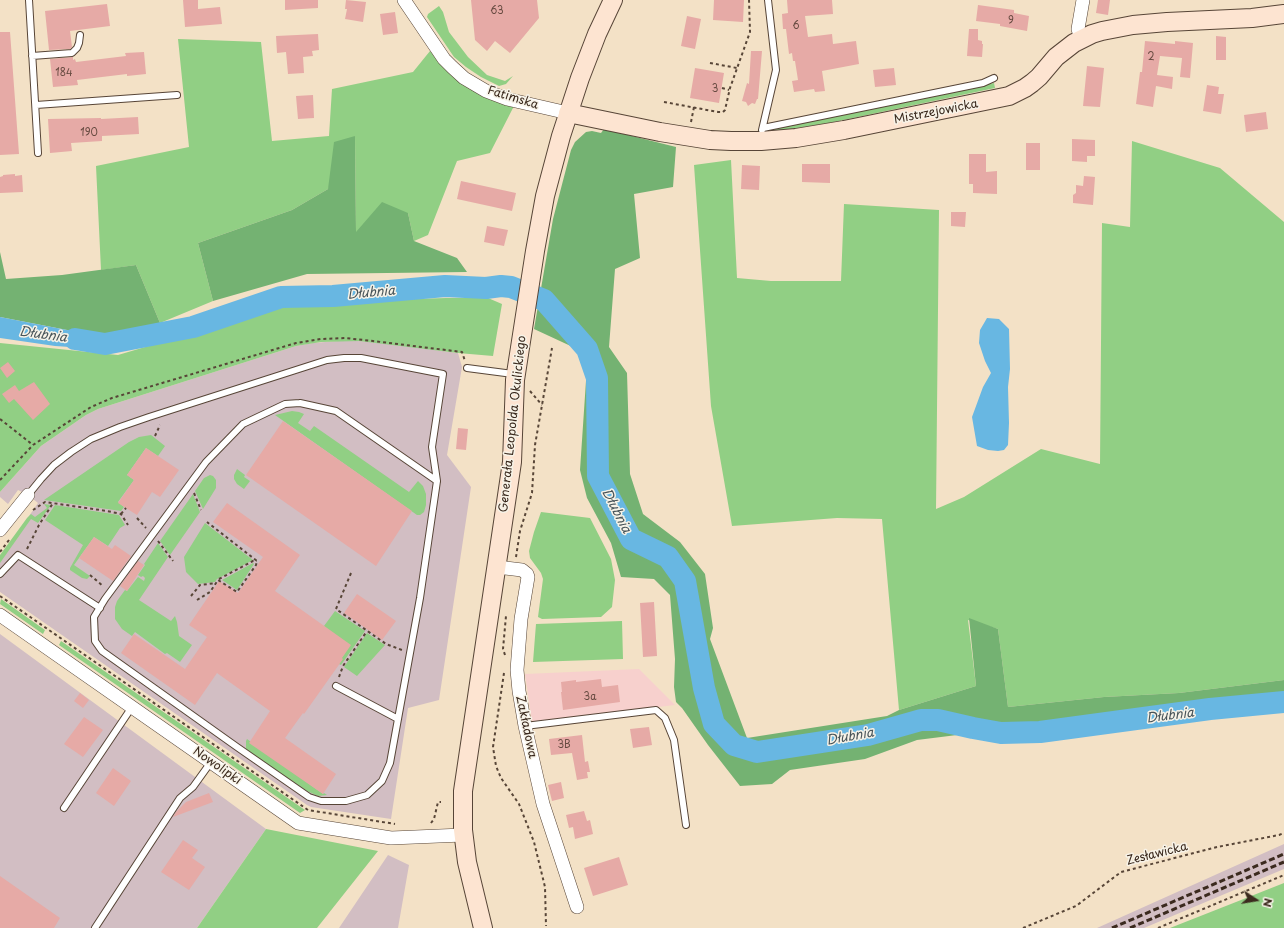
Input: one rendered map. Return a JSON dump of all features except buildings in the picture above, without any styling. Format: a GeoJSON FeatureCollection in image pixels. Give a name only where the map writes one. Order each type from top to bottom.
{"type":"FeatureCollection","features":[{"type":"Feature","properties":{"kind":"main road","name":"Generała Leopolda Okulickiego"},"geometry":{"type":"LineString","coordinates":[[483,928],[468,869],[463,835],[462,809],[465,779],[512,462],[516,375],[524,317],[545,196],[568,113],[584,67],[613,0]]}},
{"type":"Feature","properties":{"kind":"main road","name":"Mistrzejowicka"},"geometry":{"type":"LineString","coordinates":[[568,113],[660,132],[721,141],[762,134],[796,138],[844,130],[1009,96],[1032,83],[1062,52],[1081,39],[1102,31],[1133,25],[1252,18],[1284,14]]}},
{"type":"Feature","properties":{"kind":"street","name":"Fatimska"},"geometry":{"type":"LineString","coordinates":[[404,0],[444,59],[464,78],[500,97],[520,103],[568,113]]}},
{"type":"Feature","properties":{"kind":"street"},"geometry":{"type":"LineString","coordinates":[[1081,39],[1078,29],[1083,0]]}},
{"type":"Feature","properties":{"kind":"street"},"geometry":{"type":"LineString","coordinates":[[0,530],[28,495]]}},
{"type":"Feature","properties":{"kind":"street","name":"Zakładowa"},"geometry":{"type":"LineString","coordinates":[[497,567],[522,570],[528,577],[521,620],[517,670],[519,691],[525,726],[543,804],[577,908]]}},
{"type":"Feature","properties":{"kind":"street","name":"Nowolipki"},"geometry":{"type":"LineString","coordinates":[[0,615],[298,823],[391,838],[463,835]]}},
{"type":"Feature","properties":{"kind":"lane"},"geometry":{"type":"LineString","coordinates":[[28,0],[38,152]]}},
{"type":"Feature","properties":{"kind":"lane"},"geometry":{"type":"LineString","coordinates":[[768,0],[776,70],[762,134],[983,83],[994,78]]}},
{"type":"Feature","properties":{"kind":"lane"},"geometry":{"type":"LineString","coordinates":[[32,56],[72,53],[77,48],[80,35]]}},
{"type":"Feature","properties":{"kind":"lane"},"geometry":{"type":"LineString","coordinates":[[36,105],[177,95]]}},
{"type":"Feature","properties":{"kind":"lane"},"geometry":{"type":"LineString","coordinates":[[28,495],[54,465],[70,452],[91,439],[164,412],[327,360],[361,358],[443,374],[432,447],[437,481],[420,598],[390,763],[382,781],[367,795],[346,801],[333,802],[321,801],[309,797],[230,743],[102,651],[95,641],[94,617],[110,592],[206,462],[243,424],[285,404],[300,403],[336,412],[437,481]]}},
{"type":"Feature","properties":{"kind":"lane"},"geometry":{"type":"LineString","coordinates":[[467,368],[516,375]]}},
{"type":"Feature","properties":{"kind":"lane"},"geometry":{"type":"LineString","coordinates":[[0,574],[18,555],[100,608]]}},
{"type":"Feature","properties":{"kind":"lane"},"geometry":{"type":"LineString","coordinates":[[336,686],[398,719]]}},
{"type":"Feature","properties":{"kind":"lane"},"geometry":{"type":"LineString","coordinates":[[64,808],[132,707]]}},
{"type":"Feature","properties":{"kind":"lane"},"geometry":{"type":"LineString","coordinates":[[525,726],[656,710],[665,718],[674,740],[686,825]]}},
{"type":"Feature","properties":{"kind":"lane"},"geometry":{"type":"LineString","coordinates":[[95,928],[180,798],[193,786],[210,762]]}},
{"type":"Feature","properties":{"kind":"path"},"geometry":{"type":"LineString","coordinates":[[664,102],[723,112],[725,110],[729,90],[750,32],[749,0]]}},
{"type":"Feature","properties":{"kind":"path"},"geometry":{"type":"LineString","coordinates":[[710,63],[737,68]]}},
{"type":"Feature","properties":{"kind":"path"},"geometry":{"type":"LineString","coordinates":[[722,88],[729,90]]}},
{"type":"Feature","properties":{"kind":"path"},"geometry":{"type":"LineString","coordinates":[[690,127],[694,107]]}},
{"type":"Feature","properties":{"kind":"path"},"geometry":{"type":"LineString","coordinates":[[0,480],[32,445],[91,407],[112,398],[296,343],[321,339],[345,338],[373,340],[462,352],[462,354]]}},
{"type":"Feature","properties":{"kind":"path"},"geometry":{"type":"LineString","coordinates":[[515,562],[520,531],[532,493],[535,445],[552,348]]}},
{"type":"Feature","properties":{"kind":"path"},"geometry":{"type":"LineString","coordinates":[[0,419],[32,445]]}},
{"type":"Feature","properties":{"kind":"path"},"geometry":{"type":"LineString","coordinates":[[154,436],[160,425]]}},
{"type":"Feature","properties":{"kind":"path"},"geometry":{"type":"LineString","coordinates":[[194,493],[201,510]]}},
{"type":"Feature","properties":{"kind":"path"},"geometry":{"type":"LineString","coordinates":[[43,503],[53,503],[121,514],[128,525]]}},
{"type":"Feature","properties":{"kind":"path"},"geometry":{"type":"LineString","coordinates":[[22,558],[39,525],[53,503]]}},
{"type":"Feature","properties":{"kind":"path"},"geometry":{"type":"LineString","coordinates":[[121,514],[126,508]]}},
{"type":"Feature","properties":{"kind":"path"},"geometry":{"type":"LineString","coordinates":[[207,522],[257,561]]}},
{"type":"Feature","properties":{"kind":"path"},"geometry":{"type":"LineString","coordinates":[[159,542],[173,561]]}},
{"type":"Feature","properties":{"kind":"path"},"geometry":{"type":"LineString","coordinates":[[197,600],[210,592],[218,580],[253,561],[257,561]]}},
{"type":"Feature","properties":{"kind":"path"},"geometry":{"type":"LineString","coordinates":[[218,580],[237,592],[256,566],[257,561]]}},
{"type":"Feature","properties":{"kind":"path"},"geometry":{"type":"LineString","coordinates":[[351,573],[336,609],[386,644],[410,653]]}},
{"type":"Feature","properties":{"kind":"path"},"geometry":{"type":"LineString","coordinates":[[90,575],[110,592]]}},
{"type":"Feature","properties":{"kind":"path"},"geometry":{"type":"LineString","coordinates":[[191,596],[200,584],[216,583]]}},
{"type":"Feature","properties":{"kind":"path"},"geometry":{"type":"LineString","coordinates":[[506,615],[503,649],[506,660]]}},
{"type":"Feature","properties":{"kind":"path"},"geometry":{"type":"LineString","coordinates":[[336,686],[343,666],[367,631]]}},
{"type":"Feature","properties":{"kind":"path"},"geometry":{"type":"LineString","coordinates":[[504,671],[493,746],[496,766],[501,778],[519,804],[534,842],[545,886],[546,926]]}},
{"type":"Feature","properties":{"kind":"path"},"geometry":{"type":"LineString","coordinates":[[428,827],[434,819],[438,802],[441,802]]}},
{"type":"Feature","properties":{"kind":"path","name":"Zesławicka"},"geometry":{"type":"LineString","coordinates":[[1023,928],[1076,906],[1121,872],[1216,847],[1284,833]]}},
{"type":"Feature","properties":{"kind":"path"},"geometry":{"type":"LineString","coordinates":[[1158,928],[1284,874]]}},
{"type":"Feature","properties":{"kind":"shaded area"},"geometry":{"type":"Polygon","coordinates":[[[338,341],[376,342],[458,353],[462,367],[447,455],[471,487],[439,700],[408,708],[391,819],[311,807],[307,805],[0,592],[0,558],[38,503],[28,495],[18,490],[8,504],[0,497],[0,492],[41,446],[86,415],[98,409],[296,346],[338,341]]]}},
{"type":"Feature","properties":{"kind":"shaded area"},"geometry":{"type":"Polygon","coordinates":[[[0,634],[266,829],[197,928],[0,928],[0,634]]]}},
{"type":"Feature","properties":{"kind":"shaded area"},"geometry":{"type":"Polygon","coordinates":[[[639,669],[675,705],[532,722],[525,674],[639,669]]]}},
{"type":"Feature","properties":{"kind":"shaded area"},"geometry":{"type":"Polygon","coordinates":[[[1284,844],[1284,869],[1144,928],[1097,928],[1284,844]]]}},
{"type":"Feature","properties":{"kind":"shaded area"},"geometry":{"type":"Polygon","coordinates":[[[388,855],[409,865],[398,928],[339,928],[388,855]]]}},
{"type":"Feature","properties":{"kind":"green space"},"geometry":{"type":"Polygon","coordinates":[[[439,6],[443,12],[449,32],[468,57],[487,75],[505,81],[513,76],[506,84],[499,86],[481,77],[454,57],[427,17],[428,14],[439,6]]]}},
{"type":"Feature","properties":{"kind":"green space"},"geometry":{"type":"Polygon","coordinates":[[[178,39],[261,42],[272,141],[329,136],[332,89],[413,72],[430,51],[446,69],[514,106],[490,153],[457,161],[428,235],[414,241],[408,213],[356,233],[355,136],[328,189],[292,210],[198,243],[213,301],[160,323],[136,265],[101,270],[96,166],[189,147],[178,39]]]}},
{"type":"Feature","properties":{"kind":"green space"},"geometry":{"type":"Polygon","coordinates":[[[994,83],[995,88],[829,123],[771,131],[773,129],[994,83]]]}},
{"type":"Feature","properties":{"kind":"green space"},"geometry":{"type":"Polygon","coordinates":[[[604,129],[676,147],[673,187],[634,194],[640,258],[615,269],[609,347],[627,373],[630,474],[643,514],[680,542],[705,574],[713,628],[710,639],[747,738],[887,716],[899,710],[976,686],[969,618],[998,629],[1008,707],[1104,697],[1179,693],[1284,680],[1284,696],[1252,696],[917,740],[865,759],[790,770],[772,784],[740,786],[676,702],[674,687],[675,659],[670,595],[654,579],[621,577],[611,543],[587,498],[580,470],[587,366],[575,348],[534,329],[553,219],[571,150],[575,142],[586,132],[592,131],[601,133],[604,129]]]}},
{"type":"Feature","properties":{"kind":"green space"},"geometry":{"type":"Polygon","coordinates":[[[355,136],[356,232],[382,202],[408,213],[414,241],[457,258],[467,272],[307,274],[213,301],[198,243],[292,210],[328,189],[334,142],[355,136]]]}},
{"type":"Feature","properties":{"kind":"green space"},"geometry":{"type":"Polygon","coordinates":[[[1132,141],[1220,168],[1284,222],[1284,680],[1179,693],[1104,697],[1008,707],[998,629],[968,620],[976,686],[899,710],[882,519],[837,518],[732,526],[711,406],[694,165],[731,160],[737,278],[771,281],[841,281],[844,204],[939,210],[936,509],[964,497],[1041,449],[1100,464],[1102,223],[1130,227],[1132,141]]]}},
{"type":"Feature","properties":{"kind":"green space"},"geometry":{"type":"Polygon","coordinates":[[[0,252],[6,279],[62,275],[136,265],[160,323],[98,336],[0,317],[0,252]]]}},
{"type":"Feature","properties":{"kind":"green space"},"geometry":{"type":"Polygon","coordinates":[[[488,298],[502,304],[493,356],[359,341],[321,342],[296,346],[98,409],[86,415],[41,446],[0,492],[0,343],[118,355],[281,307],[384,300],[488,298]]]}},
{"type":"Feature","properties":{"kind":"green space"},"geometry":{"type":"Polygon","coordinates":[[[292,411],[304,414],[298,423],[310,431],[314,426],[409,492],[418,481],[423,486],[426,494],[426,505],[424,512],[417,515],[275,415],[292,411]]]}},
{"type":"Feature","properties":{"kind":"green space"},"geometry":{"type":"Polygon","coordinates":[[[151,435],[165,446],[158,456],[146,448],[127,475],[134,480],[118,502],[124,507],[121,511],[44,500],[129,442],[139,437],[151,435]]]}},
{"type":"Feature","properties":{"kind":"green space"},"geometry":{"type":"Polygon","coordinates":[[[237,469],[250,481],[244,489],[237,484],[234,479],[237,469]]]}},
{"type":"Feature","properties":{"kind":"green space"},"geometry":{"type":"Polygon","coordinates":[[[210,475],[216,480],[216,488],[203,509],[195,491],[204,478],[210,475]]]}},
{"type":"Feature","properties":{"kind":"green space"},"geometry":{"type":"Polygon","coordinates":[[[193,494],[200,512],[170,555],[160,541],[193,494]]]}},
{"type":"Feature","properties":{"kind":"green space"},"geometry":{"type":"Polygon","coordinates":[[[44,504],[51,505],[38,523],[31,519],[0,563],[0,555],[27,518],[31,514],[35,517],[47,508],[44,504]]]}},
{"type":"Feature","properties":{"kind":"green space"},"geometry":{"type":"Polygon","coordinates":[[[55,505],[119,515],[125,525],[120,528],[108,546],[94,537],[74,565],[90,576],[87,579],[82,578],[70,570],[83,545],[45,520],[55,505]]]}},
{"type":"Feature","properties":{"kind":"green space"},"geometry":{"type":"Polygon","coordinates":[[[541,512],[590,518],[611,559],[615,580],[612,607],[601,617],[542,619],[538,617],[543,579],[541,573],[530,558],[529,551],[541,512]]]}},
{"type":"Feature","properties":{"kind":"green space"},"geometry":{"type":"Polygon","coordinates":[[[205,523],[253,560],[217,579],[215,582],[198,584],[186,572],[184,557],[205,523]]]}},
{"type":"Feature","properties":{"kind":"green space"},"geometry":{"type":"Polygon","coordinates":[[[158,543],[168,557],[139,600],[171,621],[175,616],[179,636],[192,645],[180,662],[167,653],[165,654],[135,632],[132,636],[122,629],[115,619],[115,607],[117,601],[125,590],[127,591],[138,577],[144,581],[145,578],[143,576],[141,577],[138,575],[158,543]]]}},
{"type":"Feature","properties":{"kind":"green space"},"geometry":{"type":"Polygon","coordinates":[[[253,563],[254,564],[237,590],[222,580],[253,563]]]}},
{"type":"Feature","properties":{"kind":"green space"},"geometry":{"type":"Polygon","coordinates":[[[1,599],[45,630],[43,634],[0,604],[1,599]]]}},
{"type":"Feature","properties":{"kind":"green space"},"geometry":{"type":"Polygon","coordinates":[[[335,611],[365,631],[341,665],[339,664],[324,626],[335,611]]]}},
{"type":"Feature","properties":{"kind":"green space"},"geometry":{"type":"Polygon","coordinates":[[[622,621],[623,659],[533,662],[536,624],[622,621]]]}},
{"type":"Feature","properties":{"kind":"green space"},"geometry":{"type":"Polygon","coordinates":[[[367,633],[385,645],[357,676],[344,667],[367,633]]]}},
{"type":"Feature","properties":{"kind":"green space"},"geometry":{"type":"Polygon","coordinates":[[[61,641],[305,810],[300,813],[59,645],[61,641]]]}},
{"type":"Feature","properties":{"kind":"green space"},"geometry":{"type":"Polygon","coordinates":[[[247,739],[323,794],[324,793],[327,795],[318,796],[307,791],[261,760],[246,749],[247,739]]]}},
{"type":"Feature","properties":{"kind":"green space"},"geometry":{"type":"Polygon","coordinates":[[[266,829],[378,851],[317,928],[197,928],[266,829]]]}},
{"type":"Feature","properties":{"kind":"green space"},"geometry":{"type":"Polygon","coordinates":[[[1284,883],[1284,928],[1170,928],[1236,902],[1284,883]]]}},
{"type":"Feature","properties":{"kind":"water"},"geometry":{"type":"Polygon","coordinates":[[[0,317],[98,336],[105,344],[85,348],[55,346],[0,338],[0,317]]]}},
{"type":"Feature","properties":{"kind":"water"},"geometry":{"type":"Polygon","coordinates":[[[987,318],[999,319],[1009,329],[1010,369],[1008,387],[1008,445],[1004,450],[998,451],[988,450],[977,446],[972,417],[983,387],[991,373],[979,343],[980,330],[987,318]]]}},
{"type":"Feature","properties":{"kind":"waterway","name":"Dłubnia"},"geometry":{"type":"LineString","coordinates":[[75,339],[105,344],[193,327],[281,297],[333,296],[445,286],[486,288],[501,286],[511,287],[544,300],[587,349],[597,378],[598,476],[631,539],[668,557],[685,581],[704,688],[714,724],[734,745],[757,752],[868,735],[921,720],[938,720],[1001,733],[1040,732],[1210,709],[1284,702]]}},
{"type":"Feature","properties":{"kind":"railway"},"geometry":{"type":"LineString","coordinates":[[1112,928],[1284,854]]}},
{"type":"Feature","properties":{"kind":"railway"},"geometry":{"type":"LineString","coordinates":[[1130,928],[1284,862]]}}]}
